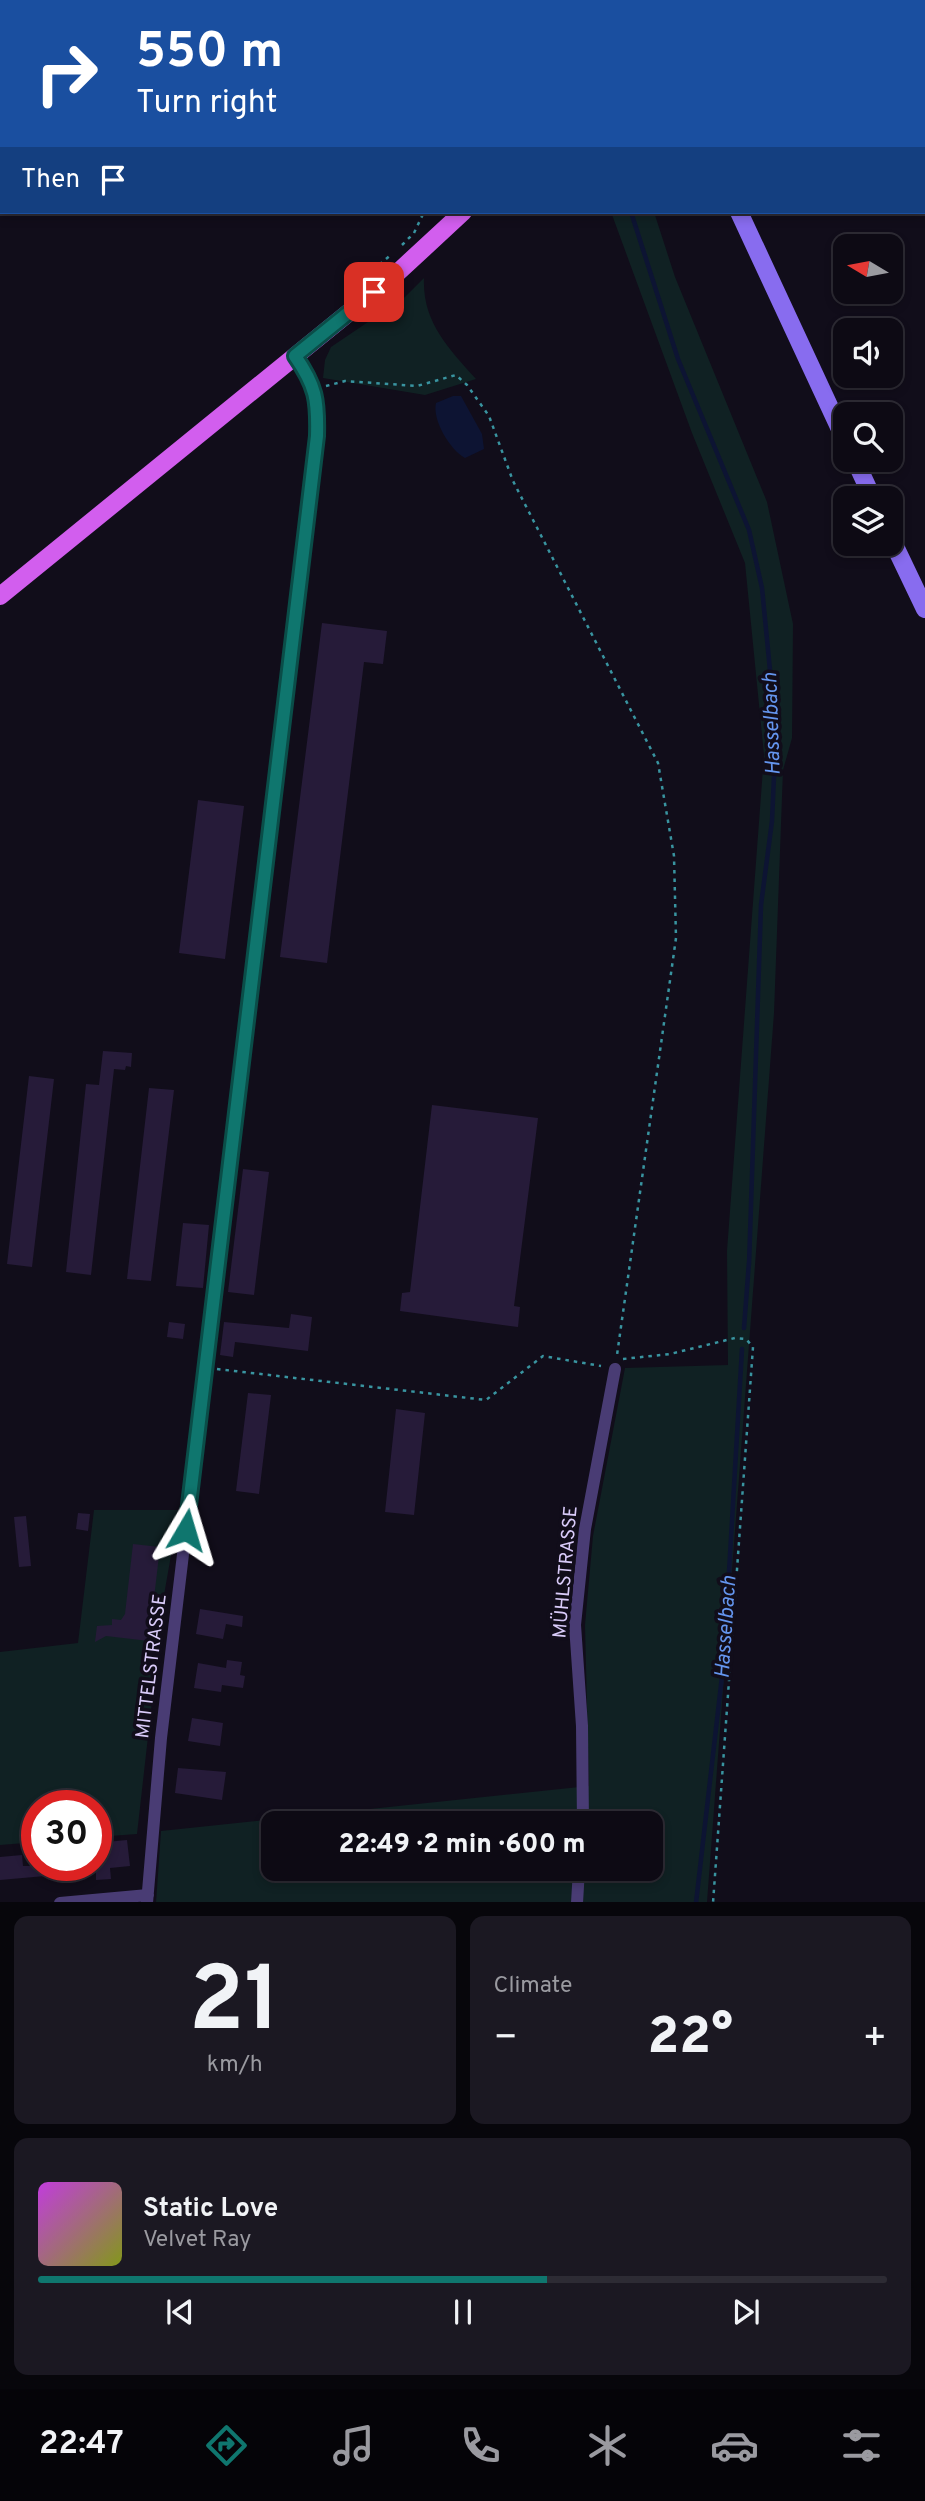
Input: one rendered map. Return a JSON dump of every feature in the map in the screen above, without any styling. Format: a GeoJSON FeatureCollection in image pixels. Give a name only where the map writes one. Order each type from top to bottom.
{"type":"FeatureCollection","features":[{"type":"Feature","properties":{"kind":"main road"},"geometry":{"type":"LineString","coordinates":[[0,596],[395,275],[461,214]]}},
{"type":"Feature","properties":{"kind":"street"},"geometry":{"type":"LineString","coordinates":[[740,214],[833,414]]}},
{"type":"Feature","properties":{"kind":"street","name":"MITTELSTRASSE"},"geometry":{"type":"LineString","coordinates":[[147,1899],[161,1738],[317,436],[316,393],[312,381],[295,356]]}},
{"type":"Feature","properties":{"kind":"street"},"geometry":{"type":"LineString","coordinates":[[900,556],[925,609]]}},
{"type":"Feature","properties":{"kind":"street","name":"MÜHLSTRASSE"},"geometry":{"type":"LineString","coordinates":[[583,1811],[582,1726],[575,1625],[585,1529],[615,1369]]}},
{"type":"Feature","properties":{"kind":"street"},"geometry":{"type":"LineString","coordinates":[[577,1902],[578,1881]]}},
{"type":"Feature","properties":{"kind":"street"},"geometry":{"type":"LineString","coordinates":[[60,1902],[147,1899]]}},
{"type":"Feature","properties":{"kind":"path"},"geometry":{"type":"LineString","coordinates":[[316,393],[331,383],[345,381],[417,386],[456,375],[467,384],[489,416],[513,481],[658,763],[674,856],[677,938],[617,1360],[670,1354],[735,1338],[746,1339],[753,1347],[713,1902]]}},
{"type":"Feature","properties":{"kind":"path"},"geometry":{"type":"LineString","coordinates":[[206,1368],[486,1400],[543,1356],[615,1369]]}},
{"type":"Feature","properties":{"kind":"shaded area"},"geometry":{"type":"Polygon","coordinates":[[[612,214],[655,214],[675,277],[767,502],[793,624],[792,738],[783,770],[774,1013],[707,1902],[156,1902],[161,1831],[261,1820],[261,1881],[663,1881],[663,1811],[351,1811],[589,1786],[585,1625],[593,1536],[625,1368],[728,1365],[727,1251],[764,755],[745,563],[692,433],[612,214]]]}},
{"type":"Feature","properties":{"kind":"shaded area"},"geometry":{"type":"Polygon","coordinates":[[[424,278],[427,308],[432,321],[447,345],[476,379],[425,395],[323,378],[325,360],[331,347],[405,297],[424,278]]]}},
{"type":"Feature","properties":{"kind":"shaded area"},"geometry":{"type":"Polygon","coordinates":[[[94,1510],[179,1510],[164,1595],[137,1834],[112,1836],[112,1790],[21,1790],[21,1843],[0,1845],[0,1652],[78,1643],[94,1510]]]}},
{"type":"Feature","properties":{"kind":"water"},"geometry":{"type":"Polygon","coordinates":[[[453,396],[461,396],[482,434],[484,449],[465,458],[448,442],[439,426],[435,410],[436,403],[453,396]]]}},
{"type":"Feature","properties":{"kind":"building"},"geometry":{"type":"Polygon","coordinates":[[[322,623],[387,631],[383,664],[364,662],[327,963],[280,957],[322,623]]]}},
{"type":"Feature","properties":{"kind":"building"},"geometry":{"type":"Polygon","coordinates":[[[198,800],[244,806],[225,959],[179,953],[198,800]]]}},
{"type":"Feature","properties":{"kind":"building"},"geometry":{"type":"Polygon","coordinates":[[[103,1051],[132,1053],[131,1067],[126,1066],[125,1070],[114,1069],[91,1275],[66,1272],[86,1084],[99,1085],[103,1051]]]}},
{"type":"Feature","properties":{"kind":"building"},"geometry":{"type":"Polygon","coordinates":[[[29,1076],[54,1079],[32,1267],[7,1264],[29,1076]]]}},
{"type":"Feature","properties":{"kind":"building"},"geometry":{"type":"Polygon","coordinates":[[[149,1088],[174,1090],[151,1281],[127,1279],[149,1088]]]}},
{"type":"Feature","properties":{"kind":"building"},"geometry":{"type":"Polygon","coordinates":[[[432,1105],[538,1118],[514,1306],[520,1307],[518,1327],[400,1311],[402,1293],[410,1292],[432,1105]]]}},
{"type":"Feature","properties":{"kind":"building"},"geometry":{"type":"Polygon","coordinates":[[[243,1169],[269,1172],[254,1295],[228,1292],[243,1169]]]}},
{"type":"Feature","properties":{"kind":"building"},"geometry":{"type":"Polygon","coordinates":[[[183,1223],[209,1225],[203,1288],[176,1286],[183,1223]]]}},
{"type":"Feature","properties":{"kind":"building"},"geometry":{"type":"Polygon","coordinates":[[[291,1314],[312,1317],[308,1351],[235,1342],[233,1357],[220,1355],[224,1322],[289,1328],[291,1314]]]}},
{"type":"Feature","properties":{"kind":"building"},"geometry":{"type":"Polygon","coordinates":[[[169,1322],[185,1324],[183,1339],[167,1337],[169,1322]]]}},
{"type":"Feature","properties":{"kind":"building"},"geometry":{"type":"Polygon","coordinates":[[[248,1393],[271,1395],[259,1494],[236,1491],[248,1393]]]}},
{"type":"Feature","properties":{"kind":"building"},"geometry":{"type":"Polygon","coordinates":[[[396,1409],[425,1413],[414,1515],[385,1512],[396,1409]]]}},
{"type":"Feature","properties":{"kind":"building"},"geometry":{"type":"Polygon","coordinates":[[[78,1513],[90,1514],[88,1531],[76,1529],[78,1513]]]}},
{"type":"Feature","properties":{"kind":"building"},"geometry":{"type":"Polygon","coordinates":[[[26,1516],[31,1566],[19,1567],[14,1517],[26,1516]]]}},
{"type":"Feature","properties":{"kind":"building"},"geometry":{"type":"Polygon","coordinates":[[[133,1544],[160,1547],[149,1641],[106,1636],[95,1642],[97,1626],[112,1625],[112,1619],[121,1620],[125,1614],[133,1544]]]}},
{"type":"Feature","properties":{"kind":"building"},"geometry":{"type":"Polygon","coordinates":[[[200,1609],[243,1616],[242,1627],[226,1624],[223,1639],[196,1634],[200,1609]]]}},
{"type":"Feature","properties":{"kind":"building"},"geometry":{"type":"Polygon","coordinates":[[[227,1660],[242,1662],[240,1675],[245,1676],[243,1688],[222,1685],[221,1692],[194,1688],[198,1663],[226,1668],[227,1660]]]}},
{"type":"Feature","properties":{"kind":"building"},"geometry":{"type":"Polygon","coordinates":[[[192,1718],[223,1723],[220,1746],[188,1741],[192,1718]]]}},
{"type":"Feature","properties":{"kind":"building"},"geometry":{"type":"Polygon","coordinates":[[[178,1768],[226,1772],[222,1800],[175,1793],[178,1768]]]}},
{"type":"Feature","properties":{"kind":"building"},"geometry":{"type":"Polygon","coordinates":[[[127,1840],[130,1866],[112,1868],[112,1841],[127,1840]]]}},
{"type":"Feature","properties":{"kind":"building"},"geometry":{"type":"Polygon","coordinates":[[[21,1855],[21,1878],[0,1880],[0,1857],[21,1855]]]}},
{"type":"Feature","properties":{"kind":"waterway","name":"Hasselbach"},"geometry":{"type":"LineString","coordinates":[[632,214],[678,359],[749,530],[762,588],[776,732],[772,821],[761,905],[749,1265]]}},
{"type":"Feature","properties":{"kind":"waterway","name":"Hasselbach"},"geometry":{"type":"LineString","coordinates":[[744,1328],[749,1262]]}},
{"type":"Feature","properties":{"kind":"waterway","name":"Hasselbach"},"geometry":{"type":"LineString","coordinates":[[696,1902],[724,1659],[742,1349]]}},
{"type":"Feature","properties":{"kind":"route"},"geometry":{"type":"LineString","coordinates":[[186,1530],[317,436],[316,393],[312,381],[295,356],[374,292]]}}]}
